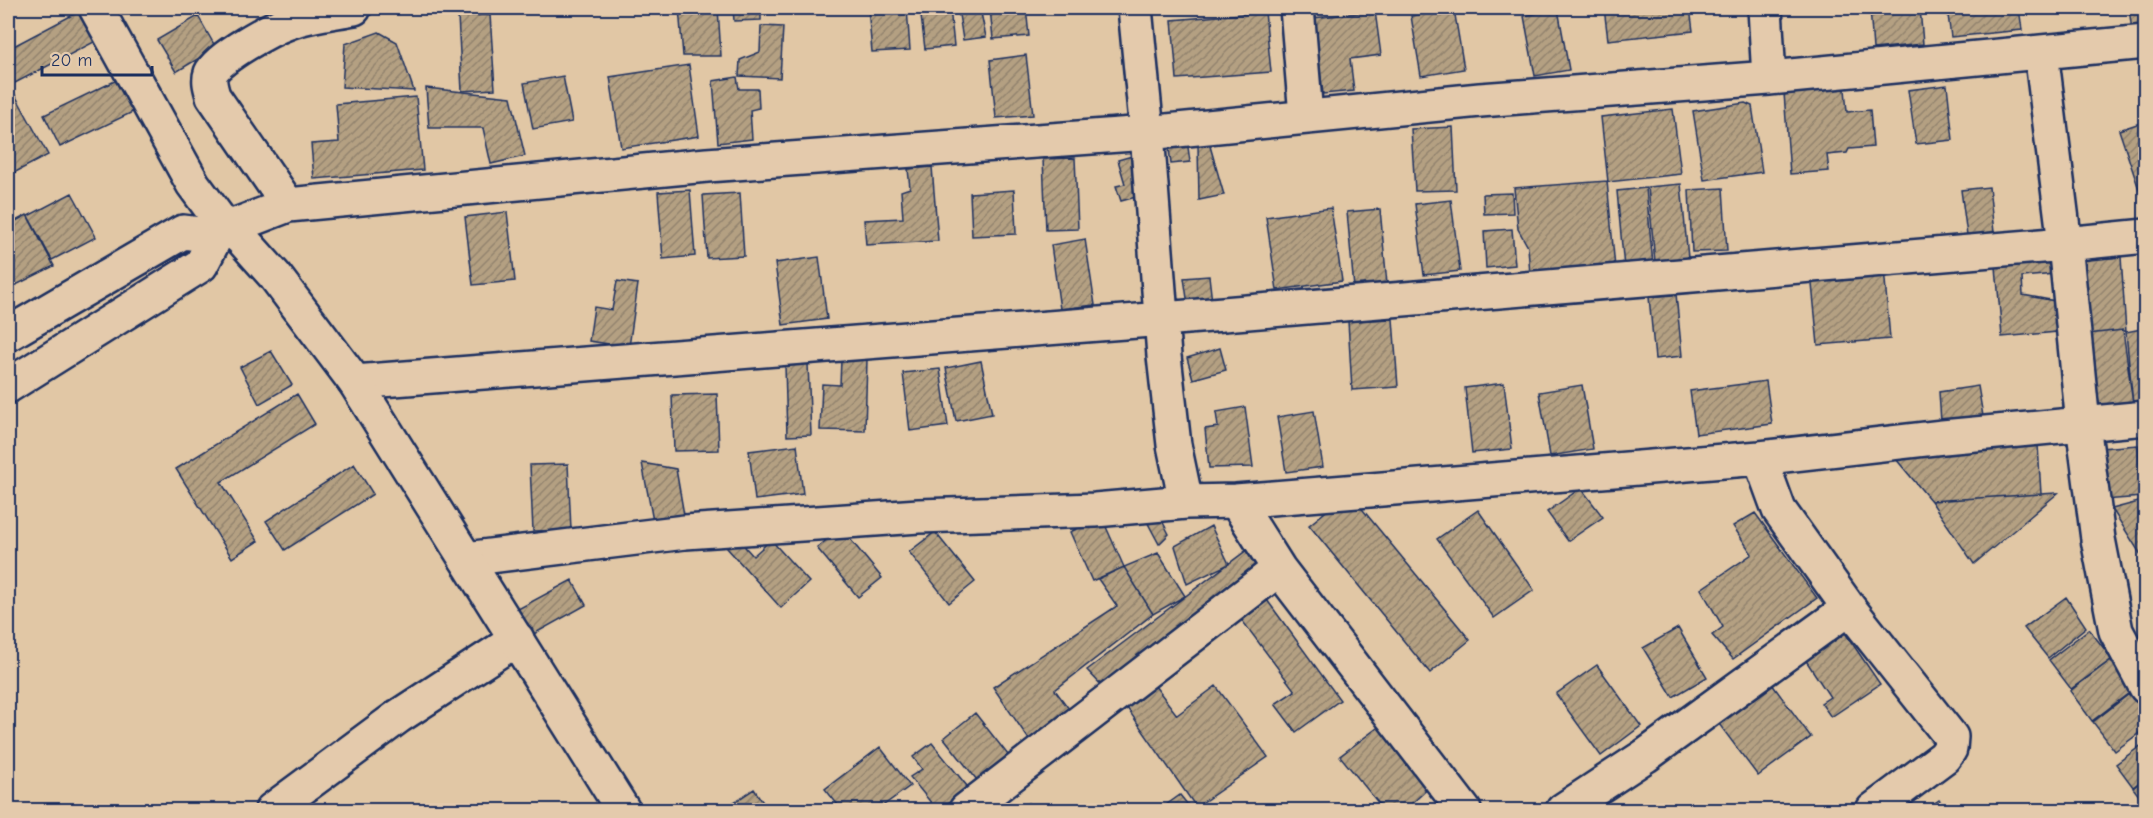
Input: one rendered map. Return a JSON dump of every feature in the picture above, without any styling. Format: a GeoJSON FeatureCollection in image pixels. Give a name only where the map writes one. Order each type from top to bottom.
{"type":"FeatureCollection","features":[{"type":"Feature","properties":{"kind":"street"},"geometry":{"type":"LineString","coordinates":[[96,8],[222,232]]}},
{"type":"Feature","properties":{"kind":"street"},"geometry":{"type":"LineString","coordinates":[[288,206],[213,96],[209,80],[217,64],[248,43],[290,22],[354,8]]}},
{"type":"Feature","properties":{"kind":"street"},"geometry":{"type":"LineString","coordinates":[[1135,8],[1163,319],[1164,356],[1174,445],[1186,502]]}},
{"type":"Feature","properties":{"kind":"street"},"geometry":{"type":"LineString","coordinates":[[1297,8],[1306,116]]}},
{"type":"Feature","properties":{"kind":"street"},"geometry":{"type":"LineString","coordinates":[[1765,8],[1769,78]]}},
{"type":"Feature","properties":{"kind":"street"},"geometry":{"type":"LineString","coordinates":[[8,386],[201,265],[222,232],[288,206],[707,165],[1147,133],[1480,100],[1769,78],[2145,42]]}},
{"type":"Feature","properties":{"kind":"street"},"geometry":{"type":"LineString","coordinates":[[2041,52],[2098,538],[2116,631],[2145,687]]}},
{"type":"Feature","properties":{"kind":"street"},"geometry":{"type":"LineString","coordinates":[[8,334],[183,232],[222,232],[241,238],[275,276],[354,382],[623,810]]}},
{"type":"Feature","properties":{"kind":"street"},"geometry":{"type":"LineString","coordinates":[[354,382],[1163,319],[2145,236]]}},
{"type":"Feature","properties":{"kind":"street"},"geometry":{"type":"LineString","coordinates":[[466,559],[685,532],[919,516],[1095,510],[1186,502],[1236,501],[1760,458],[1943,437],[2145,418]]}},
{"type":"Feature","properties":{"kind":"street"},"geometry":{"type":"LineString","coordinates":[[1760,458],[1779,510],[1848,608],[1951,737],[1950,749],[1944,757],[1873,810]]}},
{"type":"Feature","properties":{"kind":"street"},"geometry":{"type":"LineString","coordinates":[[1236,501],[1279,570],[1464,810]]}},
{"type":"Feature","properties":{"kind":"street"},"geometry":{"type":"LineString","coordinates":[[966,810],[1279,570]]}},
{"type":"Feature","properties":{"kind":"street"},"geometry":{"type":"LineString","coordinates":[[1563,810],[1645,756],[1848,608]]}},
{"type":"Feature","properties":{"kind":"street"},"geometry":{"type":"LineString","coordinates":[[272,810],[399,716],[517,639]]}},
{"type":"Feature","properties":{"kind":"building"},"geometry":{"type":"Polygon","coordinates":[[[679,8],[718,8],[721,56],[683,56],[679,8]]]}},
{"type":"Feature","properties":{"kind":"building"},"geometry":{"type":"Polygon","coordinates":[[[733,8],[761,8],[761,20],[734,21],[733,8]]]}},
{"type":"Feature","properties":{"kind":"building"},"geometry":{"type":"Polygon","coordinates":[[[868,8],[907,8],[910,50],[872,52],[868,8]]]}},
{"type":"Feature","properties":{"kind":"building"},"geometry":{"type":"Polygon","coordinates":[[[920,8],[950,8],[954,46],[925,49],[920,8]]]}},
{"type":"Feature","properties":{"kind":"building"},"geometry":{"type":"Polygon","coordinates":[[[958,8],[980,8],[986,37],[963,40],[958,8]]]}},
{"type":"Feature","properties":{"kind":"building"},"geometry":{"type":"Polygon","coordinates":[[[990,8],[1026,8],[1029,36],[993,39],[990,8]]]}},
{"type":"Feature","properties":{"kind":"building"},"geometry":{"type":"Polygon","coordinates":[[[1604,8],[1690,8],[1693,31],[1608,40],[1604,8]]]}},
{"type":"Feature","properties":{"kind":"building"},"geometry":{"type":"Polygon","coordinates":[[[1870,8],[1920,8],[1923,44],[1873,49],[1870,8]]]}},
{"type":"Feature","properties":{"kind":"building"},"geometry":{"type":"Polygon","coordinates":[[[1947,8],[2019,8],[2022,30],[1951,37],[1947,8]]]}},
{"type":"Feature","properties":{"kind":"building"},"geometry":{"type":"Polygon","coordinates":[[[2129,8],[2146,8],[2146,30],[2132,31],[2129,8]]]}},
{"type":"Feature","properties":{"kind":"building"},"geometry":{"type":"Polygon","coordinates":[[[1454,9],[1464,69],[1421,76],[1411,16],[1454,9]]]}},
{"type":"Feature","properties":{"kind":"building"},"geometry":{"type":"Polygon","coordinates":[[[1558,9],[1569,70],[1535,76],[1524,16],[1558,9]]]}},
{"type":"Feature","properties":{"kind":"building"},"geometry":{"type":"Polygon","coordinates":[[[80,11],[96,41],[15,83],[8,69],[8,49],[80,11]]]}},
{"type":"Feature","properties":{"kind":"building"},"geometry":{"type":"Polygon","coordinates":[[[1375,11],[1381,55],[1350,59],[1354,91],[1323,94],[1313,18],[1375,11]]]}},
{"type":"Feature","properties":{"kind":"building"},"geometry":{"type":"Polygon","coordinates":[[[1265,12],[1271,72],[1177,79],[1172,20],[1265,12]]]}},
{"type":"Feature","properties":{"kind":"building"},"geometry":{"type":"Polygon","coordinates":[[[490,15],[495,89],[462,91],[458,16],[490,15]]]}},
{"type":"Feature","properties":{"kind":"building"},"geometry":{"type":"Polygon","coordinates":[[[198,16],[216,48],[176,72],[157,40],[198,16]]]}},
{"type":"Feature","properties":{"kind":"building"},"geometry":{"type":"Polygon","coordinates":[[[761,26],[783,27],[780,78],[739,76],[740,60],[760,52],[761,26]]]}},
{"type":"Feature","properties":{"kind":"building"},"geometry":{"type":"Polygon","coordinates":[[[379,32],[397,42],[414,91],[342,87],[345,44],[379,32]]]}},
{"type":"Feature","properties":{"kind":"building"},"geometry":{"type":"Polygon","coordinates":[[[1026,55],[1033,115],[996,118],[990,60],[1026,55]]]}},
{"type":"Feature","properties":{"kind":"building"},"geometry":{"type":"Polygon","coordinates":[[[689,65],[699,136],[621,148],[610,77],[689,65]]]}},
{"type":"Feature","properties":{"kind":"building"},"geometry":{"type":"Polygon","coordinates":[[[563,76],[572,122],[533,129],[524,83],[563,76]]]}},
{"type":"Feature","properties":{"kind":"building"},"geometry":{"type":"Polygon","coordinates":[[[737,77],[739,89],[758,89],[759,108],[750,110],[752,139],[718,143],[713,81],[737,77]]]}},
{"type":"Feature","properties":{"kind":"building"},"geometry":{"type":"Polygon","coordinates":[[[121,78],[137,110],[60,147],[44,115],[121,78]]]}},
{"type":"Feature","properties":{"kind":"building"},"geometry":{"type":"Polygon","coordinates":[[[8,82],[48,155],[8,176],[8,82]]]}},
{"type":"Feature","properties":{"kind":"building"},"geometry":{"type":"Polygon","coordinates":[[[1947,85],[1953,140],[1916,144],[1908,90],[1947,85]]]}},
{"type":"Feature","properties":{"kind":"building"},"geometry":{"type":"Polygon","coordinates":[[[426,88],[511,97],[525,156],[491,164],[483,128],[429,128],[426,88]]]}},
{"type":"Feature","properties":{"kind":"building"},"geometry":{"type":"Polygon","coordinates":[[[1845,89],[1847,112],[1870,110],[1873,147],[1849,149],[1847,153],[1827,155],[1829,171],[1790,174],[1784,93],[1845,89]]]}},
{"type":"Feature","properties":{"kind":"building"},"geometry":{"type":"Polygon","coordinates":[[[416,97],[423,170],[314,179],[311,144],[339,142],[336,104],[416,97]]]}},
{"type":"Feature","properties":{"kind":"building"},"geometry":{"type":"Polygon","coordinates":[[[1745,103],[1752,106],[1762,172],[1704,180],[1693,111],[1745,103]]]}},
{"type":"Feature","properties":{"kind":"building"},"geometry":{"type":"Polygon","coordinates":[[[1673,109],[1681,174],[1608,182],[1601,117],[1673,109]]]}},
{"type":"Feature","properties":{"kind":"building"},"geometry":{"type":"Polygon","coordinates":[[[2146,121],[2146,210],[2119,130],[2146,121]]]}},
{"type":"Feature","properties":{"kind":"building"},"geometry":{"type":"Polygon","coordinates":[[[1453,127],[1456,190],[1415,191],[1411,129],[1453,127]]]}},
{"type":"Feature","properties":{"kind":"building"},"geometry":{"type":"Polygon","coordinates":[[[1187,140],[1190,162],[1171,164],[1168,142],[1187,140]]]}},
{"type":"Feature","properties":{"kind":"building"},"geometry":{"type":"Polygon","coordinates":[[[1198,144],[1210,146],[1224,195],[1199,200],[1198,144]]]}},
{"type":"Feature","properties":{"kind":"building"},"geometry":{"type":"Polygon","coordinates":[[[1139,154],[1140,196],[1121,201],[1116,186],[1125,184],[1118,160],[1139,154]]]}},
{"type":"Feature","properties":{"kind":"building"},"geometry":{"type":"Polygon","coordinates":[[[1075,158],[1078,229],[1046,230],[1043,159],[1075,158]]]}},
{"type":"Feature","properties":{"kind":"building"},"geometry":{"type":"Polygon","coordinates":[[[932,167],[938,241],[866,245],[864,220],[903,218],[901,191],[910,188],[908,169],[932,167]]]}},
{"type":"Feature","properties":{"kind":"building"},"geometry":{"type":"Polygon","coordinates":[[[1607,181],[1615,268],[1530,275],[1528,247],[1518,229],[1514,188],[1607,181]]]}},
{"type":"Feature","properties":{"kind":"building"},"geometry":{"type":"Polygon","coordinates":[[[1681,184],[1688,258],[1655,262],[1648,187],[1681,184]]]}},
{"type":"Feature","properties":{"kind":"building"},"geometry":{"type":"Polygon","coordinates":[[[1989,187],[1994,232],[1967,235],[1961,190],[1989,187]]]}},
{"type":"Feature","properties":{"kind":"building"},"geometry":{"type":"Polygon","coordinates":[[[1646,188],[1653,265],[1624,268],[1617,191],[1646,188]]]}},
{"type":"Feature","properties":{"kind":"building"},"geometry":{"type":"Polygon","coordinates":[[[1723,188],[1727,251],[1692,252],[1689,190],[1723,188]]]}},
{"type":"Feature","properties":{"kind":"building"},"geometry":{"type":"Polygon","coordinates":[[[690,190],[695,256],[663,259],[658,192],[690,190]]]}},
{"type":"Feature","properties":{"kind":"building"},"geometry":{"type":"Polygon","coordinates":[[[1014,190],[1016,234],[972,236],[970,193],[1014,190]]]}},
{"type":"Feature","properties":{"kind":"building"},"geometry":{"type":"Polygon","coordinates":[[[72,193],[96,237],[52,260],[28,216],[72,193]]]}},
{"type":"Feature","properties":{"kind":"building"},"geometry":{"type":"Polygon","coordinates":[[[740,193],[744,256],[707,258],[703,195],[740,193]]]}},
{"type":"Feature","properties":{"kind":"building"},"geometry":{"type":"Polygon","coordinates":[[[1512,193],[1513,213],[1484,214],[1483,194],[1512,193]]]}},
{"type":"Feature","properties":{"kind":"building"},"geometry":{"type":"Polygon","coordinates":[[[1451,200],[1460,271],[1424,275],[1415,204],[1451,200]]]}},
{"type":"Feature","properties":{"kind":"building"},"geometry":{"type":"Polygon","coordinates":[[[1331,208],[1342,281],[1277,290],[1266,217],[1331,208]]]}},
{"type":"Feature","properties":{"kind":"building"},"geometry":{"type":"Polygon","coordinates":[[[1380,209],[1387,284],[1354,288],[1347,212],[1380,209]]]}},
{"type":"Feature","properties":{"kind":"building"},"geometry":{"type":"Polygon","coordinates":[[[507,212],[515,281],[473,285],[465,217],[507,212]]]}},
{"type":"Feature","properties":{"kind":"building"},"geometry":{"type":"Polygon","coordinates":[[[27,215],[54,266],[8,289],[8,225],[27,215]]]}},
{"type":"Feature","properties":{"kind":"building"},"geometry":{"type":"Polygon","coordinates":[[[1512,229],[1515,265],[1486,268],[1484,231],[1512,229]]]}},
{"type":"Feature","properties":{"kind":"building"},"geometry":{"type":"Polygon","coordinates":[[[1085,239],[1095,305],[1060,309],[1051,245],[1085,239]]]}},
{"type":"Feature","properties":{"kind":"building"},"geometry":{"type":"Polygon","coordinates":[[[2053,251],[2055,274],[2022,277],[2023,295],[2055,301],[2057,332],[2002,337],[1995,255],[2053,251]]]}},
{"type":"Feature","properties":{"kind":"building"},"geometry":{"type":"Polygon","coordinates":[[[819,257],[827,319],[783,325],[775,263],[819,257]]]}},
{"type":"Feature","properties":{"kind":"building"},"geometry":{"type":"Polygon","coordinates":[[[2121,257],[2126,332],[2123,330],[2088,334],[2083,260],[2121,257]]]}},
{"type":"Feature","properties":{"kind":"building"},"geometry":{"type":"Polygon","coordinates":[[[1884,268],[1890,339],[1818,345],[1811,274],[1884,268]]]}},
{"type":"Feature","properties":{"kind":"building"},"geometry":{"type":"Polygon","coordinates":[[[1209,276],[1212,302],[1188,305],[1184,278],[1209,276]]]}},
{"type":"Feature","properties":{"kind":"building"},"geometry":{"type":"Polygon","coordinates":[[[617,281],[638,284],[629,347],[589,341],[594,307],[612,310],[617,281]]]}},
{"type":"Feature","properties":{"kind":"building"},"geometry":{"type":"Polygon","coordinates":[[[1676,294],[1682,356],[1655,359],[1649,297],[1676,294]]]}},
{"type":"Feature","properties":{"kind":"building"},"geometry":{"type":"Polygon","coordinates":[[[1393,319],[1398,387],[1352,390],[1348,321],[1393,319]]]}},
{"type":"Feature","properties":{"kind":"building"},"geometry":{"type":"Polygon","coordinates":[[[2146,328],[2146,403],[2133,404],[2126,332],[2146,328]]]}},
{"type":"Feature","properties":{"kind":"building"},"geometry":{"type":"Polygon","coordinates":[[[2123,330],[2133,404],[2097,409],[2088,334],[2123,330]]]}},
{"type":"Feature","properties":{"kind":"building"},"geometry":{"type":"Polygon","coordinates":[[[1220,348],[1226,370],[1193,379],[1187,358],[1220,348]]]}},
{"type":"Feature","properties":{"kind":"building"},"geometry":{"type":"Polygon","coordinates":[[[271,351],[292,385],[259,404],[240,367],[271,351]]]}},
{"type":"Feature","properties":{"kind":"building"},"geometry":{"type":"Polygon","coordinates":[[[841,359],[867,359],[865,431],[820,430],[822,384],[840,385],[841,359]]]}},
{"type":"Feature","properties":{"kind":"building"},"geometry":{"type":"Polygon","coordinates":[[[981,361],[992,414],[956,421],[946,368],[981,361]]]}},
{"type":"Feature","properties":{"kind":"building"},"geometry":{"type":"Polygon","coordinates":[[[808,364],[811,435],[787,436],[785,365],[808,364]]]}},
{"type":"Feature","properties":{"kind":"building"},"geometry":{"type":"Polygon","coordinates":[[[940,369],[948,426],[910,431],[903,373],[940,369]]]}},
{"type":"Feature","properties":{"kind":"building"},"geometry":{"type":"Polygon","coordinates":[[[1766,381],[1772,424],[1696,434],[1690,391],[1766,381]]]}},
{"type":"Feature","properties":{"kind":"building"},"geometry":{"type":"Polygon","coordinates":[[[1504,383],[1512,449],[1472,453],[1465,388],[1504,383]]]}},
{"type":"Feature","properties":{"kind":"building"},"geometry":{"type":"Polygon","coordinates":[[[1582,385],[1593,449],[1550,456],[1539,392],[1582,385]]]}},
{"type":"Feature","properties":{"kind":"building"},"geometry":{"type":"Polygon","coordinates":[[[1978,386],[1983,416],[1941,422],[1939,392],[1978,386]]]}},
{"type":"Feature","properties":{"kind":"building"},"geometry":{"type":"Polygon","coordinates":[[[297,394],[315,424],[221,482],[258,541],[232,558],[176,469],[297,394]]]}},
{"type":"Feature","properties":{"kind":"building"},"geometry":{"type":"Polygon","coordinates":[[[717,394],[719,450],[674,451],[672,395],[717,394]]]}},
{"type":"Feature","properties":{"kind":"building"},"geometry":{"type":"Polygon","coordinates":[[[1245,407],[1253,467],[1209,468],[1205,429],[1218,427],[1216,412],[1245,407]]]}},
{"type":"Feature","properties":{"kind":"building"},"geometry":{"type":"Polygon","coordinates":[[[1314,411],[1323,467],[1286,472],[1277,417],[1314,411]]]}},
{"type":"Feature","properties":{"kind":"building"},"geometry":{"type":"Polygon","coordinates":[[[797,445],[803,494],[755,500],[749,451],[797,445]]]}},
{"type":"Feature","properties":{"kind":"building"},"geometry":{"type":"Polygon","coordinates":[[[2038,445],[2041,494],[1931,501],[1896,459],[2038,445]]]}},
{"type":"Feature","properties":{"kind":"building"},"geometry":{"type":"Polygon","coordinates":[[[2138,445],[2142,497],[2104,500],[2100,448],[2138,445]]]}},
{"type":"Feature","properties":{"kind":"building"},"geometry":{"type":"Polygon","coordinates":[[[2146,455],[2146,485],[2144,485],[2142,457],[2146,455]]]}},
{"type":"Feature","properties":{"kind":"building"},"geometry":{"type":"Polygon","coordinates":[[[642,463],[676,469],[684,515],[653,521],[642,463]]]}},
{"type":"Feature","properties":{"kind":"building"},"geometry":{"type":"Polygon","coordinates":[[[354,464],[373,494],[285,550],[266,521],[354,464]]]}},
{"type":"Feature","properties":{"kind":"building"},"geometry":{"type":"Polygon","coordinates":[[[568,464],[571,530],[533,531],[530,465],[568,464]]]}},
{"type":"Feature","properties":{"kind":"building"},"geometry":{"type":"Polygon","coordinates":[[[1581,488],[1603,517],[1568,541],[1547,512],[1581,488]]]}},
{"type":"Feature","properties":{"kind":"building"},"geometry":{"type":"Polygon","coordinates":[[[1349,493],[1470,640],[1430,673],[1309,525],[1349,493]]]}},
{"type":"Feature","properties":{"kind":"building"},"geometry":{"type":"Polygon","coordinates":[[[2058,493],[1974,564],[1931,501],[2041,494],[2058,493]]]}},
{"type":"Feature","properties":{"kind":"building"},"geometry":{"type":"Polygon","coordinates":[[[2146,500],[2146,563],[2112,509],[2146,500]]]}},
{"type":"Feature","properties":{"kind":"building"},"geometry":{"type":"Polygon","coordinates":[[[1478,510],[1534,590],[1494,618],[1437,539],[1478,510]]]}},
{"type":"Feature","properties":{"kind":"building"},"geometry":{"type":"Polygon","coordinates":[[[1157,511],[1169,534],[1159,544],[1143,514],[1157,511]]]}},
{"type":"Feature","properties":{"kind":"building"},"geometry":{"type":"Polygon","coordinates":[[[1755,513],[1817,598],[1733,659],[1712,635],[1723,627],[1701,589],[1752,554],[1733,526],[1755,513]]]}},
{"type":"Feature","properties":{"kind":"building"},"geometry":{"type":"Polygon","coordinates":[[[1102,518],[1124,567],[1092,581],[1070,532],[1102,518]]]}},
{"type":"Feature","properties":{"kind":"building"},"geometry":{"type":"Polygon","coordinates":[[[1211,526],[1229,564],[1187,584],[1175,546],[1211,526]]]}},
{"type":"Feature","properties":{"kind":"building"},"geometry":{"type":"Polygon","coordinates":[[[841,528],[882,578],[858,597],[817,548],[841,528]]]}},
{"type":"Feature","properties":{"kind":"building"},"geometry":{"type":"Polygon","coordinates":[[[935,532],[975,582],[949,603],[909,552],[935,532]]]}},
{"type":"Feature","properties":{"kind":"building"},"geometry":{"type":"Polygon","coordinates":[[[738,539],[753,556],[771,540],[809,582],[781,608],[727,548],[738,539]]]}},
{"type":"Feature","properties":{"kind":"building"},"geometry":{"type":"Polygon","coordinates":[[[1255,544],[1268,569],[1106,690],[1087,670],[1255,544]]]}},
{"type":"Feature","properties":{"kind":"building"},"geometry":{"type":"Polygon","coordinates":[[[1158,553],[1185,596],[1153,614],[1124,567],[1158,553]]]}},
{"type":"Feature","properties":{"kind":"building"},"geometry":{"type":"Polygon","coordinates":[[[1124,567],[1153,614],[1055,690],[1075,717],[1030,741],[993,687],[1117,606],[1098,579],[1124,567]]]}},
{"type":"Feature","properties":{"kind":"building"},"geometry":{"type":"Polygon","coordinates":[[[572,580],[586,605],[532,635],[518,609],[572,580]]]}},
{"type":"Feature","properties":{"kind":"building"},"geometry":{"type":"Polygon","coordinates":[[[2066,597],[2086,627],[2048,658],[2024,628],[2066,597]]]}},
{"type":"Feature","properties":{"kind":"building"},"geometry":{"type":"Polygon","coordinates":[[[1267,600],[1340,700],[1296,732],[1275,704],[1295,691],[1241,619],[1267,600]]]}},
{"type":"Feature","properties":{"kind":"building"},"geometry":{"type":"Polygon","coordinates":[[[1841,627],[1880,684],[1831,717],[1821,703],[1830,697],[1801,653],[1841,627]]]}},
{"type":"Feature","properties":{"kind":"building"},"geometry":{"type":"Polygon","coordinates":[[[1678,628],[1707,677],[1673,697],[1643,648],[1678,628]]]}},
{"type":"Feature","properties":{"kind":"building"},"geometry":{"type":"Polygon","coordinates":[[[2089,629],[2112,659],[2071,689],[2049,660],[2089,629]]]}},
{"type":"Feature","properties":{"kind":"building"},"geometry":{"type":"Polygon","coordinates":[[[2146,631],[2146,662],[2131,641],[2146,631]]]}},
{"type":"Feature","properties":{"kind":"building"},"geometry":{"type":"Polygon","coordinates":[[[2111,660],[2133,690],[2092,721],[2070,691],[2111,660]]]}},
{"type":"Feature","properties":{"kind":"building"},"geometry":{"type":"Polygon","coordinates":[[[1597,665],[1641,726],[1601,756],[1556,694],[1597,665]]]}},
{"type":"Feature","properties":{"kind":"building"},"geometry":{"type":"Polygon","coordinates":[[[1769,680],[1811,737],[1758,776],[1716,720],[1769,680]]]}},
{"type":"Feature","properties":{"kind":"building"},"geometry":{"type":"Polygon","coordinates":[[[1155,686],[1177,715],[1216,686],[1268,757],[1196,807],[1127,708],[1155,686]]]}},
{"type":"Feature","properties":{"kind":"building"},"geometry":{"type":"Polygon","coordinates":[[[2133,691],[2146,707],[2146,728],[2115,751],[2093,722],[2133,691]]]}},
{"type":"Feature","properties":{"kind":"building"},"geometry":{"type":"Polygon","coordinates":[[[975,713],[1016,765],[984,789],[944,738],[975,713]]]}},
{"type":"Feature","properties":{"kind":"building"},"geometry":{"type":"Polygon","coordinates":[[[1389,719],[1435,782],[1405,810],[1384,810],[1340,756],[1389,719]]]}},
{"type":"Feature","properties":{"kind":"building"},"geometry":{"type":"Polygon","coordinates":[[[2146,742],[2146,777],[2133,787],[2116,764],[2146,742]]]}},
{"type":"Feature","properties":{"kind":"building"},"geometry":{"type":"Polygon","coordinates":[[[932,743],[971,791],[947,810],[937,810],[910,777],[922,769],[913,757],[932,743]]]}},
{"type":"Feature","properties":{"kind":"building"},"geometry":{"type":"Polygon","coordinates":[[[880,747],[910,786],[877,810],[842,810],[825,789],[880,747]]]}},
{"type":"Feature","properties":{"kind":"building"},"geometry":{"type":"Polygon","coordinates":[[[2146,778],[2146,805],[2133,788],[2146,778]]]}},
{"type":"Feature","properties":{"kind":"building"},"geometry":{"type":"Polygon","coordinates":[[[754,789],[768,810],[722,810],[754,789]]]}},
{"type":"Feature","properties":{"kind":"building"},"geometry":{"type":"Polygon","coordinates":[[[1180,795],[1192,810],[1159,810],[1180,795]]]}},
{"type":"Feature","properties":{"kind":"building"},"geometry":{"type":"Polygon","coordinates":[[[1939,800],[1947,810],[1925,810],[1939,800]]]}},
{"type":"Feature","properties":{"kind":"building"},"geometry":{"type":"Polygon","coordinates":[[[1028,803],[1033,810],[1017,810],[1028,803]]]}}]}
